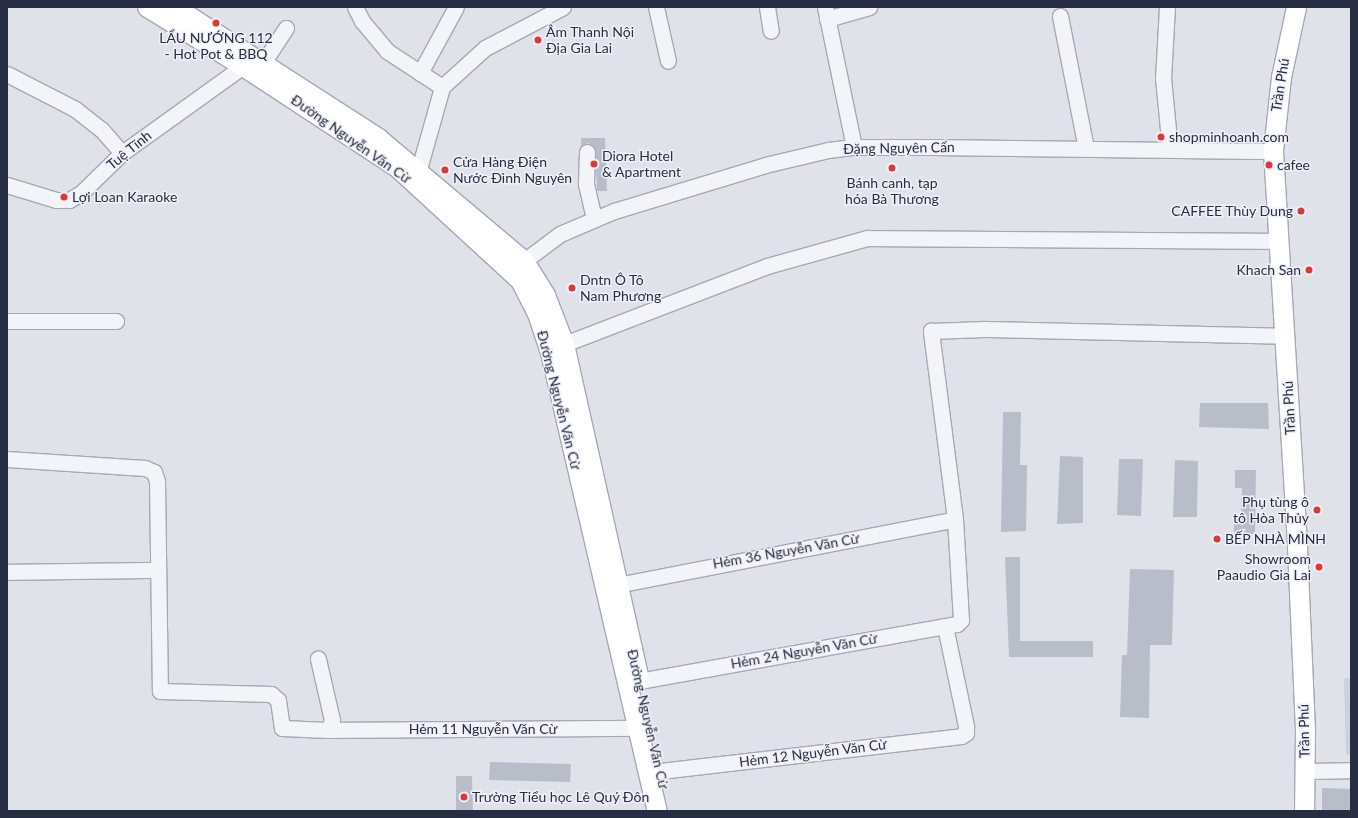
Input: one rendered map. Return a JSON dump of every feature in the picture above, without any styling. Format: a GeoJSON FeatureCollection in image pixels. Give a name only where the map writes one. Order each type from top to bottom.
{"type":"FeatureCollection","features":[{"type":"Feature","properties":{"kind":"main road","name":"Đường Nguyễn Văn Cừ"},"geometry":{"type":"LineString","coordinates":[[147,7],[253,61],[378,138],[419,169],[524,261],[545,295],[564,344],[575,429],[644,727],[660,771],[670,811]]}},
{"type":"Feature","properties":{"kind":"main road","name":"Đường Nguyễn Văn Cừ"},"geometry":{"type":"LineString","coordinates":[[175,7],[253,61],[398,168],[520,280],[537,313],[575,429],[617,585],[639,681],[644,727],[657,811]]}},
{"type":"Feature","properties":{"kind":"main road","name":"Trần Phú"},"geometry":{"type":"LineString","coordinates":[[1296,7],[1281,77],[1273,151],[1286,336],[1302,656],[1305,771],[1304,811]]}},
{"type":"Feature","properties":{"kind":"street"},"geometry":{"type":"LineString","coordinates":[[355,7],[362,21],[387,51],[442,87]]}},
{"type":"Feature","properties":{"kind":"street"},"geometry":{"type":"LineString","coordinates":[[420,74],[456,7]]}},
{"type":"Feature","properties":{"kind":"street"},"geometry":{"type":"LineString","coordinates":[[419,169],[442,87],[485,48],[563,7]]}},
{"type":"Feature","properties":{"kind":"street"},"geometry":{"type":"LineString","coordinates":[[656,7],[668,61]]}},
{"type":"Feature","properties":{"kind":"street"},"geometry":{"type":"LineString","coordinates":[[767,7],[771,31]]}},
{"type":"Feature","properties":{"kind":"street"},"geometry":{"type":"LineString","coordinates":[[854,147],[826,13],[869,7]]}},
{"type":"Feature","properties":{"kind":"street"},"geometry":{"type":"LineString","coordinates":[[1167,7],[1163,78],[1170,149]]}},
{"type":"Feature","properties":{"kind":"street"},"geometry":{"type":"LineString","coordinates":[[1060,16],[1086,148]]}},
{"type":"Feature","properties":{"kind":"street"},"geometry":{"type":"LineString","coordinates":[[253,61],[286,28]]}},
{"type":"Feature","properties":{"kind":"street","name":"Tuệ Tĩnh"},"geometry":{"type":"LineString","coordinates":[[7,185],[56,200],[69,200],[81,193],[122,153],[253,61]]}},
{"type":"Feature","properties":{"kind":"street"},"geometry":{"type":"LineString","coordinates":[[7,74],[75,109],[100,129],[122,153]]}},
{"type":"Feature","properties":{"kind":"street","name":"Đặng Nguyên Cẩn"},"geometry":{"type":"LineString","coordinates":[[524,261],[560,234],[594,218],[765,165],[854,147],[1086,148],[1273,151]]}},
{"type":"Feature","properties":{"kind":"street"},"geometry":{"type":"LineString","coordinates":[[587,152],[586,184],[594,218]]}},
{"type":"Feature","properties":{"kind":"street"},"geometry":{"type":"LineString","coordinates":[[564,344],[760,268],[867,238],[1279,240]]}},
{"type":"Feature","properties":{"kind":"street"},"geometry":{"type":"LineString","coordinates":[[7,321],[116,321]]}},
{"type":"Feature","properties":{"kind":"street"},"geometry":{"type":"LineString","coordinates":[[955,519],[931,331],[984,329],[1286,336]]}},
{"type":"Feature","properties":{"kind":"street"},"geometry":{"type":"LineString","coordinates":[[7,459],[145,468],[154,472],[157,481],[157,570],[7,572]]}},
{"type":"Feature","properties":{"kind":"street","name":"Hẻm 36 Nguyễn Văn Cừ"},"geometry":{"type":"LineString","coordinates":[[617,585],[955,519]]}},
{"type":"Feature","properties":{"kind":"street","name":"Hẻm 24 Nguyễn Văn Cừ"},"geometry":{"type":"LineString","coordinates":[[639,681],[957,624],[962,614],[955,519]]}},
{"type":"Feature","properties":{"kind":"street","name":"Hẻm 11 Nguyễn Văn Cừ"},"geometry":{"type":"LineString","coordinates":[[157,570],[160,691],[271,694],[278,700],[282,728],[328,730],[644,727]]}},
{"type":"Feature","properties":{"kind":"street","name":"Hẻm 12 Nguyễn Văn Cừ"},"geometry":{"type":"LineString","coordinates":[[660,771],[966,733],[945,626]]}},
{"type":"Feature","properties":{"kind":"street"},"geometry":{"type":"LineString","coordinates":[[318,659],[332,720],[328,730]]}},
{"type":"Feature","properties":{"kind":"street"},"geometry":{"type":"LineString","coordinates":[[1305,771],[1351,770]]}},
{"type":"Feature","properties":{"kind":"shaded area"},"geometry":{"type":"Polygon","coordinates":[[[1351,678],[1351,754],[1346,755],[1344,679],[1351,678]]]}},
{"type":"Feature","properties":{"kind":"building"},"geometry":{"type":"Polygon","coordinates":[[[581,138],[605,138],[607,191],[597,191],[595,148],[588,143],[581,146],[581,138]]]}},
{"type":"Feature","properties":{"kind":"building"},"geometry":{"type":"Polygon","coordinates":[[[1200,403],[1268,403],[1269,429],[1199,427],[1200,403]]]}},
{"type":"Feature","properties":{"kind":"building"},"geometry":{"type":"Polygon","coordinates":[[[1003,412],[1021,412],[1020,465],[1027,465],[1026,531],[1001,532],[1003,412]]]}},
{"type":"Feature","properties":{"kind":"building"},"geometry":{"type":"Polygon","coordinates":[[[1060,456],[1083,457],[1083,523],[1057,524],[1060,456]]]}},
{"type":"Feature","properties":{"kind":"building"},"geometry":{"type":"Polygon","coordinates":[[[1119,459],[1143,459],[1141,516],[1117,515],[1119,459]]]}},
{"type":"Feature","properties":{"kind":"building"},"geometry":{"type":"Polygon","coordinates":[[[1175,460],[1198,461],[1197,517],[1173,517],[1175,460]]]}},
{"type":"Feature","properties":{"kind":"building"},"geometry":{"type":"Polygon","coordinates":[[[1235,470],[1256,470],[1255,534],[1234,534],[1234,516],[1241,516],[1242,488],[1235,488],[1235,470]]]}},
{"type":"Feature","properties":{"kind":"building"},"geometry":{"type":"Polygon","coordinates":[[[1005,557],[1020,557],[1020,641],[1093,641],[1093,657],[1009,657],[1005,557]]]}},
{"type":"Feature","properties":{"kind":"building"},"geometry":{"type":"Polygon","coordinates":[[[1130,569],[1174,570],[1172,645],[1150,645],[1149,718],[1120,717],[1122,655],[1127,655],[1130,569]]]}},
{"type":"Feature","properties":{"kind":"building","name":"Trường Tiểu học Lê Quý Đôn"},"geometry":{"type":"Polygon","coordinates":[[[490,762],[571,764],[570,782],[489,780],[490,762]]]}},
{"type":"Feature","properties":{"kind":"building"},"geometry":{"type":"Polygon","coordinates":[[[456,776],[472,776],[473,811],[456,811],[456,776]]]}},
{"type":"Feature","properties":{"kind":"building"},"geometry":{"type":"Polygon","coordinates":[[[1322,788],[1351,789],[1351,811],[1322,811],[1322,788]]]}},
{"type":"Feature","properties":{"kind":"place","name":"LẨU NƯỚNG 112 - Hot Pot & BBQ"},"geometry":{"type":"Point","coordinates":[216,23]}},
{"type":"Feature","properties":{"kind":"place","name":"Âm Thanh Nội Địa Gia Lai"},"geometry":{"type":"Point","coordinates":[538,40]}},
{"type":"Feature","properties":{"kind":"place","name":"shopminhoanh.com"},"geometry":{"type":"Point","coordinates":[1161,137]}},
{"type":"Feature","properties":{"kind":"place","name":"Diora Hotel & Apartment"},"geometry":{"type":"Point","coordinates":[594,164]}},
{"type":"Feature","properties":{"kind":"place","name":"cafee"},"geometry":{"type":"Point","coordinates":[1269,165]}},
{"type":"Feature","properties":{"kind":"place","name":"Bánh canh, tạp hóa Bà Thương"},"geometry":{"type":"Point","coordinates":[892,168]}},
{"type":"Feature","properties":{"kind":"place","name":"Cửa Hàng Điện Nước Đình Nguyên"},"geometry":{"type":"Point","coordinates":[445,170]}},
{"type":"Feature","properties":{"kind":"place","name":"Lợi Loan Karaoke"},"geometry":{"type":"Point","coordinates":[64,197]}},
{"type":"Feature","properties":{"kind":"place","name":"CAFFEE Thùy Dung"},"geometry":{"type":"Point","coordinates":[1301,211]}},
{"type":"Feature","properties":{"kind":"place","name":"Khach San"},"geometry":{"type":"Point","coordinates":[1309,270]}},
{"type":"Feature","properties":{"kind":"place","name":"Dntn Ô Tô Nam Phương"},"geometry":{"type":"Point","coordinates":[572,288]}},
{"type":"Feature","properties":{"kind":"place","name":"Phụ tùng ô tô Hòa Thủy"},"geometry":{"type":"Point","coordinates":[1317,510]}},
{"type":"Feature","properties":{"kind":"place","name":"BẾP NHÀ MÌNH"},"geometry":{"type":"Point","coordinates":[1217,539]}},
{"type":"Feature","properties":{"kind":"place","name":"Showroom Paaudio Gia Lai"},"geometry":{"type":"Point","coordinates":[1319,567]}},
{"type":"Feature","properties":{"kind":"place","name":"Trường Tiểu học Lê Quý Đôn"},"geometry":{"type":"Point","coordinates":[464,797]}}]}
